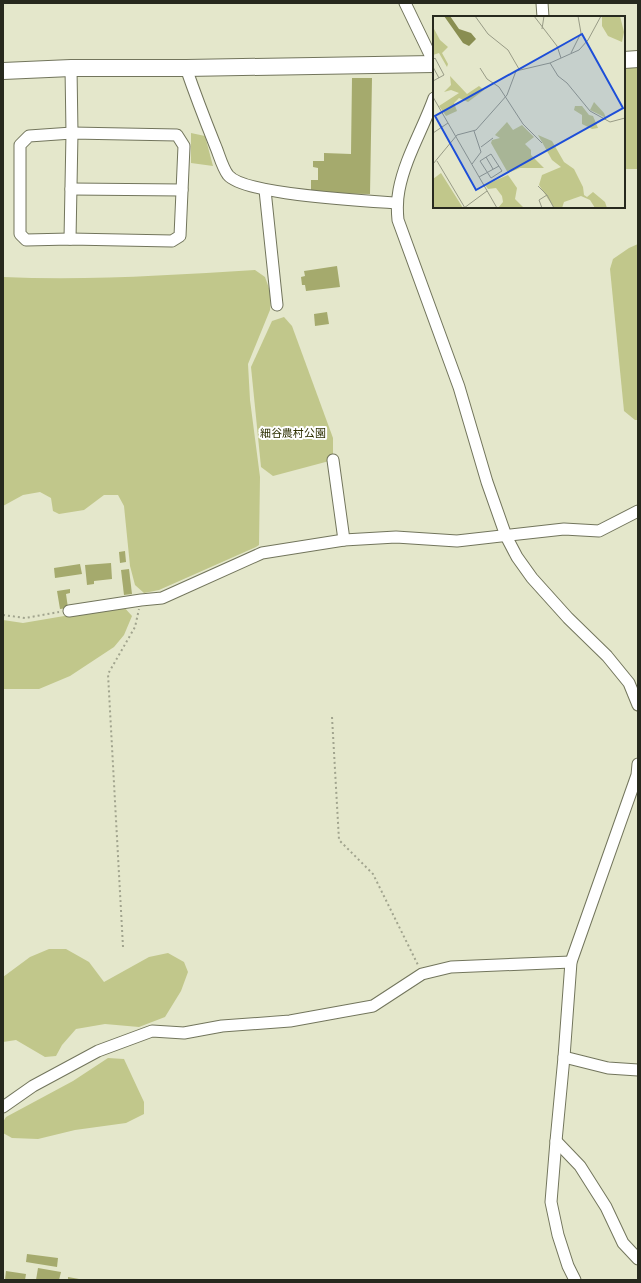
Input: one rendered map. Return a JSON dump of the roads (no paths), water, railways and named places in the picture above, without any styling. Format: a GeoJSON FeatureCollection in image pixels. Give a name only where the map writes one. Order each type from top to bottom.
{"type":"FeatureCollection","features":[{"type":"Feature","properties":{"kind":"street"},"geometry":{"type":"LineString","coordinates":[[405,3],[433,62]]}},
{"type":"Feature","properties":{"kind":"street"},"geometry":{"type":"LineString","coordinates":[[542,3],[543,16]]}},
{"type":"Feature","properties":{"kind":"street"},"geometry":{"type":"LineString","coordinates":[[625,60],[638,59]]}},
{"type":"Feature","properties":{"kind":"street"},"geometry":{"type":"LineString","coordinates":[[3,71],[71,68],[186,68],[433,64]]}},
{"type":"Feature","properties":{"kind":"street"},"geometry":{"type":"LineString","coordinates":[[70,239],[72,133],[71,68]]}},
{"type":"Feature","properties":{"kind":"street"},"geometry":{"type":"LineString","coordinates":[[186,68],[200,109],[229,176],[243,184],[265,190],[317,198],[397,203]]}},
{"type":"Feature","properties":{"kind":"street"},"geometry":{"type":"LineString","coordinates":[[433,101],[406,163],[397,203],[398,220],[459,387],[487,482],[506,536],[517,557],[532,578],[568,618],[607,656],[628,683],[638,705]]}},
{"type":"Feature","properties":{"kind":"street"},"geometry":{"type":"LineString","coordinates":[[72,133],[177,135],[184,146],[182,190],[180,236],[172,241],[70,239],[26,240],[20,234],[20,145],[29,136],[72,133]]}},
{"type":"Feature","properties":{"kind":"street"},"geometry":{"type":"LineString","coordinates":[[70,190],[182,190]]}},
{"type":"Feature","properties":{"kind":"street"},"geometry":{"type":"LineString","coordinates":[[265,190],[277,306]]}},
{"type":"Feature","properties":{"kind":"street"},"geometry":{"type":"LineString","coordinates":[[334,460],[344,540]]}},
{"type":"Feature","properties":{"kind":"street"},"geometry":{"type":"LineString","coordinates":[[69,611],[162,598],[262,553],[344,540],[396,537],[457,541],[564,529],[599,531],[638,511]]}},
{"type":"Feature","properties":{"kind":"street"},"geometry":{"type":"LineString","coordinates":[[575,1280],[568,1266],[558,1235],[551,1202],[571,962],[637,775],[638,764]]}},
{"type":"Feature","properties":{"kind":"street"},"geometry":{"type":"LineString","coordinates":[[3,1107],[33,1086],[98,1051],[152,1031],[184,1033],[222,1026],[290,1021],[373,1006],[422,974],[451,967],[571,962]]}},
{"type":"Feature","properties":{"kind":"street"},"geometry":{"type":"LineString","coordinates":[[564,1057],[608,1068],[638,1070]]}},
{"type":"Feature","properties":{"kind":"street"},"geometry":{"type":"LineString","coordinates":[[556,1141],[580,1166],[606,1206],[623,1243],[638,1259]]}},
{"type":"Feature","properties":{"kind":"park label","name":"細谷農村公園"},"geometry":{"type":"Point","coordinates":[293,432]}}]}
